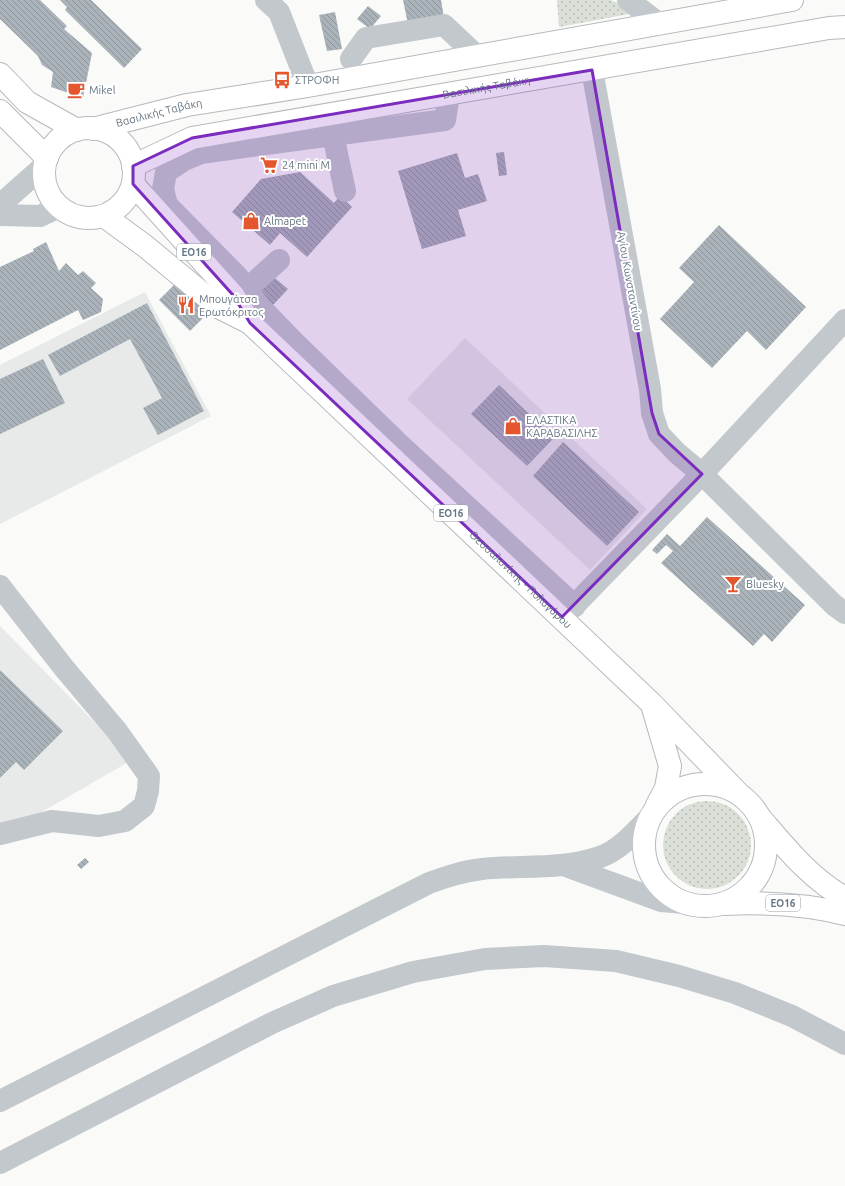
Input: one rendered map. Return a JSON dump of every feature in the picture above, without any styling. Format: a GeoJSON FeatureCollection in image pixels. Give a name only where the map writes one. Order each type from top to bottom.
{"type":"FeatureCollection","features":[{"type":"Feature","properties":{"kind":"main road","name":"Βασιλικής Ταβάκη"},"geometry":{"type":"LineString","coordinates":[[85,129],[187,105],[308,86],[792,0]]}},
{"type":"Feature","properties":{"kind":"main road","name":"Βασιλικής Ταβάκη"},"geometry":{"type":"LineString","coordinates":[[133,175],[192,138],[829,28],[845,27]]}},
{"type":"Feature","properties":{"kind":"main road","name":"ΕΟ16"},"geometry":{"type":"LineString","coordinates":[[0,74],[27,102],[85,129],[107,132],[119,140],[128,152],[133,175]]}},
{"type":"Feature","properties":{"kind":"main road"},"geometry":{"type":"LineString","coordinates":[[0,111],[46,162]]}},
{"type":"Feature","properties":{"kind":"main road"},"geometry":{"type":"LineString","coordinates":[[85,129],[58,140],[46,162],[44,177],[46,188],[59,207],[69,214],[80,217],[92,218],[104,216],[122,204],[133,175]]}},
{"type":"Feature","properties":{"kind":"main road","name":"Θεσσαλονίκης - Πολυγύρου"},"geometry":{"type":"LineString","coordinates":[[133,175],[233,295],[250,323]]}},
{"type":"Feature","properties":{"kind":"main road","name":"Θεσσαλονίκης - Πολυγύρου"},"geometry":{"type":"LineString","coordinates":[[104,216],[145,246],[220,308],[250,323],[569,612],[651,703],[737,792]]}},
{"type":"Feature","properties":{"kind":"main road","name":"Θεσσαλονίκης - Πολυγύρου"},"geometry":{"type":"LineString","coordinates":[[651,703],[670,766],[666,788],[653,812]]}},
{"type":"Feature","properties":{"kind":"main road","name":"ΕΟ16"},"geometry":{"type":"LineString","coordinates":[[845,898],[835,893],[794,858],[748,802],[737,792],[720,785],[703,783],[685,786],[670,794],[653,812],[644,839],[644,851],[648,868],[657,883],[670,895],[685,903],[702,906],[766,902],[795,904],[845,914]]}},
{"type":"Feature","properties":{"kind":"main road","name":"ΕΟ16"},"geometry":{"type":"LineString","coordinates":[[720,904],[735,898],[744,892],[758,875],[764,860],[766,844],[764,828],[757,813]]}},
{"type":"Feature","properties":{"kind":"street"},"geometry":{"type":"LineString","coordinates":[[628,0],[660,24]]}},
{"type":"Feature","properties":{"kind":"street"},"geometry":{"type":"LineString","coordinates":[[278,4],[308,86]]}},
{"type":"Feature","properties":{"kind":"street"},"geometry":{"type":"LineString","coordinates":[[351,59],[366,38],[444,25],[477,56]]}},
{"type":"Feature","properties":{"kind":"street","name":"Αγίου Κωνσταντίνου"},"geometry":{"type":"LineString","coordinates":[[592,70],[650,388],[652,413],[659,434],[677,453],[702,474],[834,605],[845,613]]}},
{"type":"Feature","properties":{"kind":"street"},"geometry":{"type":"LineString","coordinates":[[449,94],[445,120],[201,153],[184,160],[166,172],[163,190],[167,205],[238,277],[260,307],[569,612],[702,474],[845,320]]}},
{"type":"Feature","properties":{"kind":"street"},"geometry":{"type":"LineString","coordinates":[[340,113],[333,135],[345,191]]}},
{"type":"Feature","properties":{"kind":"street"},"geometry":{"type":"LineString","coordinates":[[0,205],[46,162]]}},
{"type":"Feature","properties":{"kind":"street"},"geometry":{"type":"LineString","coordinates":[[0,215],[40,216],[59,207]]}},
{"type":"Feature","properties":{"kind":"street"},"geometry":{"type":"LineString","coordinates":[[247,289],[279,260]]}},
{"type":"Feature","properties":{"kind":"street"},"geometry":{"type":"LineString","coordinates":[[0,586],[64,668],[117,731],[149,776],[148,791],[144,806],[125,821],[99,826],[52,821],[0,834]]}},
{"type":"Feature","properties":{"kind":"street"},"geometry":{"type":"LineString","coordinates":[[0,1101],[429,883],[454,874],[480,869],[563,865],[601,857],[626,840],[653,812]]}},
{"type":"Feature","properties":{"kind":"street"},"geometry":{"type":"LineString","coordinates":[[563,865],[661,901],[685,903]]}},
{"type":"Feature","properties":{"kind":"street"},"geometry":{"type":"LineString","coordinates":[[0,1163],[272,1023],[333,996],[413,972],[485,959],[544,956],[616,961],[651,969],[735,993],[792,1016],[845,1044]]}},
{"type":"Feature","properties":{"kind":"highlighted area"},"geometry":{"type":"Polygon","coordinates":[[[592,70],[652,413],[659,434],[702,474],[562,617],[250,323],[233,295],[133,184],[133,166],[192,138],[592,70]]]}},
{"type":"Feature","properties":{"kind":"shaded area"},"geometry":{"type":"Polygon","coordinates":[[[557,0],[610,0],[640,12],[559,27],[557,0]]]}},
{"type":"Feature","properties":{"kind":"shaded area"},"geometry":{"type":"Polygon","coordinates":[[[145,292],[211,416],[0,524],[0,365],[145,292]]]}},
{"type":"Feature","properties":{"kind":"shaded area"},"geometry":{"type":"Polygon","coordinates":[[[465,338],[647,509],[590,570],[407,399],[465,338]]]}},
{"type":"Feature","properties":{"kind":"shaded area"},"geometry":{"type":"Polygon","coordinates":[[[0,626],[132,760],[0,836],[0,626]]]}},
{"type":"Feature","properties":{"kind":"shaded area"},"geometry":{"type":"Polygon","coordinates":[[[707,801],[724,805],[738,814],[747,828],[751,845],[747,862],[738,876],[724,885],[707,889],[690,885],[676,876],[667,862],[663,845],[667,828],[676,814],[690,805],[707,801]]]}},
{"type":"Feature","properties":{"kind":"building"},"geometry":{"type":"Polygon","coordinates":[[[0,0],[40,0],[67,26],[64,29],[92,53],[83,98],[51,87],[53,72],[42,65],[38,56],[0,19],[0,0]]]}},
{"type":"Feature","properties":{"kind":"building"},"geometry":{"type":"Polygon","coordinates":[[[60,0],[91,0],[142,49],[124,68],[65,10],[67,7],[60,0]]]}},
{"type":"Feature","properties":{"kind":"building"},"geometry":{"type":"Polygon","coordinates":[[[403,0],[441,0],[444,18],[408,24],[403,0]]]}},
{"type":"Feature","properties":{"kind":"building"},"geometry":{"type":"Polygon","coordinates":[[[368,6],[381,16],[370,29],[357,19],[368,6]]]}},
{"type":"Feature","properties":{"kind":"building"},"geometry":{"type":"Polygon","coordinates":[[[335,12],[342,49],[327,51],[319,15],[335,12]]]}},
{"type":"Feature","properties":{"kind":"building"},"geometry":{"type":"Polygon","coordinates":[[[504,152],[507,175],[499,176],[496,153],[504,152]]]}},
{"type":"Feature","properties":{"kind":"building"},"geometry":{"type":"Polygon","coordinates":[[[457,153],[465,178],[478,174],[487,201],[458,210],[466,236],[422,249],[398,171],[457,153]]]}},
{"type":"Feature","properties":{"kind":"building"},"geometry":{"type":"Polygon","coordinates":[[[300,172],[334,203],[340,196],[352,207],[307,257],[280,233],[270,245],[232,212],[261,179],[300,172]]]}},
{"type":"Feature","properties":{"kind":"building"},"geometry":{"type":"Polygon","coordinates":[[[719,225],[806,307],[766,350],[747,331],[712,368],[660,319],[694,282],[679,268],[719,225]]]}},
{"type":"Feature","properties":{"kind":"building"},"geometry":{"type":"Polygon","coordinates":[[[46,242],[59,271],[66,263],[78,275],[83,271],[96,283],[91,288],[103,299],[101,312],[83,320],[78,310],[0,350],[0,267],[34,251],[33,249],[46,242]]]}},
{"type":"Feature","properties":{"kind":"building"},"geometry":{"type":"Polygon","coordinates":[[[270,274],[288,289],[273,305],[256,290],[270,274]]]}},
{"type":"Feature","properties":{"kind":"building","name":"Μπουγάτσα Ερωτόκριτος"},"geometry":{"type":"Polygon","coordinates":[[[181,278],[212,309],[190,331],[159,300],[181,278]]]}},
{"type":"Feature","properties":{"kind":"building"},"geometry":{"type":"Polygon","coordinates":[[[147,303],[204,411],[158,435],[143,408],[162,398],[130,339],[60,376],[48,355],[147,303]]]}},
{"type":"Feature","properties":{"kind":"building"},"geometry":{"type":"Polygon","coordinates":[[[43,359],[65,403],[0,434],[0,379],[43,359]]]}},
{"type":"Feature","properties":{"kind":"building","name":"ΕΛΑΣΤΙΚΑ ΚΑΡΑΒΑΣΙΛΗΣ"},"geometry":{"type":"Polygon","coordinates":[[[499,385],[554,438],[527,466],[471,414],[499,385]]]}},
{"type":"Feature","properties":{"kind":"building"},"geometry":{"type":"Polygon","coordinates":[[[563,442],[639,512],[607,546],[533,476],[563,442]]]}},
{"type":"Feature","properties":{"kind":"building","name":"Bluesky"},"geometry":{"type":"Polygon","coordinates":[[[707,517],[805,605],[772,642],[764,634],[753,646],[661,563],[673,551],[666,545],[657,554],[652,550],[667,534],[680,546],[707,517]]]}},
{"type":"Feature","properties":{"kind":"building"},"geometry":{"type":"Polygon","coordinates":[[[0,670],[63,731],[24,770],[16,762],[0,778],[0,670]]]}},
{"type":"Feature","properties":{"kind":"building"},"geometry":{"type":"Polygon","coordinates":[[[85,858],[89,862],[81,869],[77,865],[85,858]]]}},
{"type":"Feature","properties":{"kind":"place","name":"ΣΤΡΟΦΗ"},"geometry":{"type":"Point","coordinates":[282,80]}},
{"type":"Feature","properties":{"kind":"place","name":"Mikel"},"geometry":{"type":"Point","coordinates":[76,90]}},
{"type":"Feature","properties":{"kind":"place","name":"24 mini M"},"geometry":{"type":"Point","coordinates":[269,165]}},
{"type":"Feature","properties":{"kind":"place","name":"Almapet"},"geometry":{"type":"Point","coordinates":[251,221]}},
{"type":"Feature","properties":{"kind":"place","name":"Μπουγάτσα Ερωτόκριτος"},"geometry":{"type":"Point","coordinates":[186,305]}},
{"type":"Feature","properties":{"kind":"place","name":"ΕΛΑΣΤΙΚΑ ΚΑΡΑΒΑΣΙΛΗΣ"},"geometry":{"type":"Point","coordinates":[513,426]}},
{"type":"Feature","properties":{"kind":"place","name":"Bluesky"},"geometry":{"type":"Point","coordinates":[733,584]}}]}
